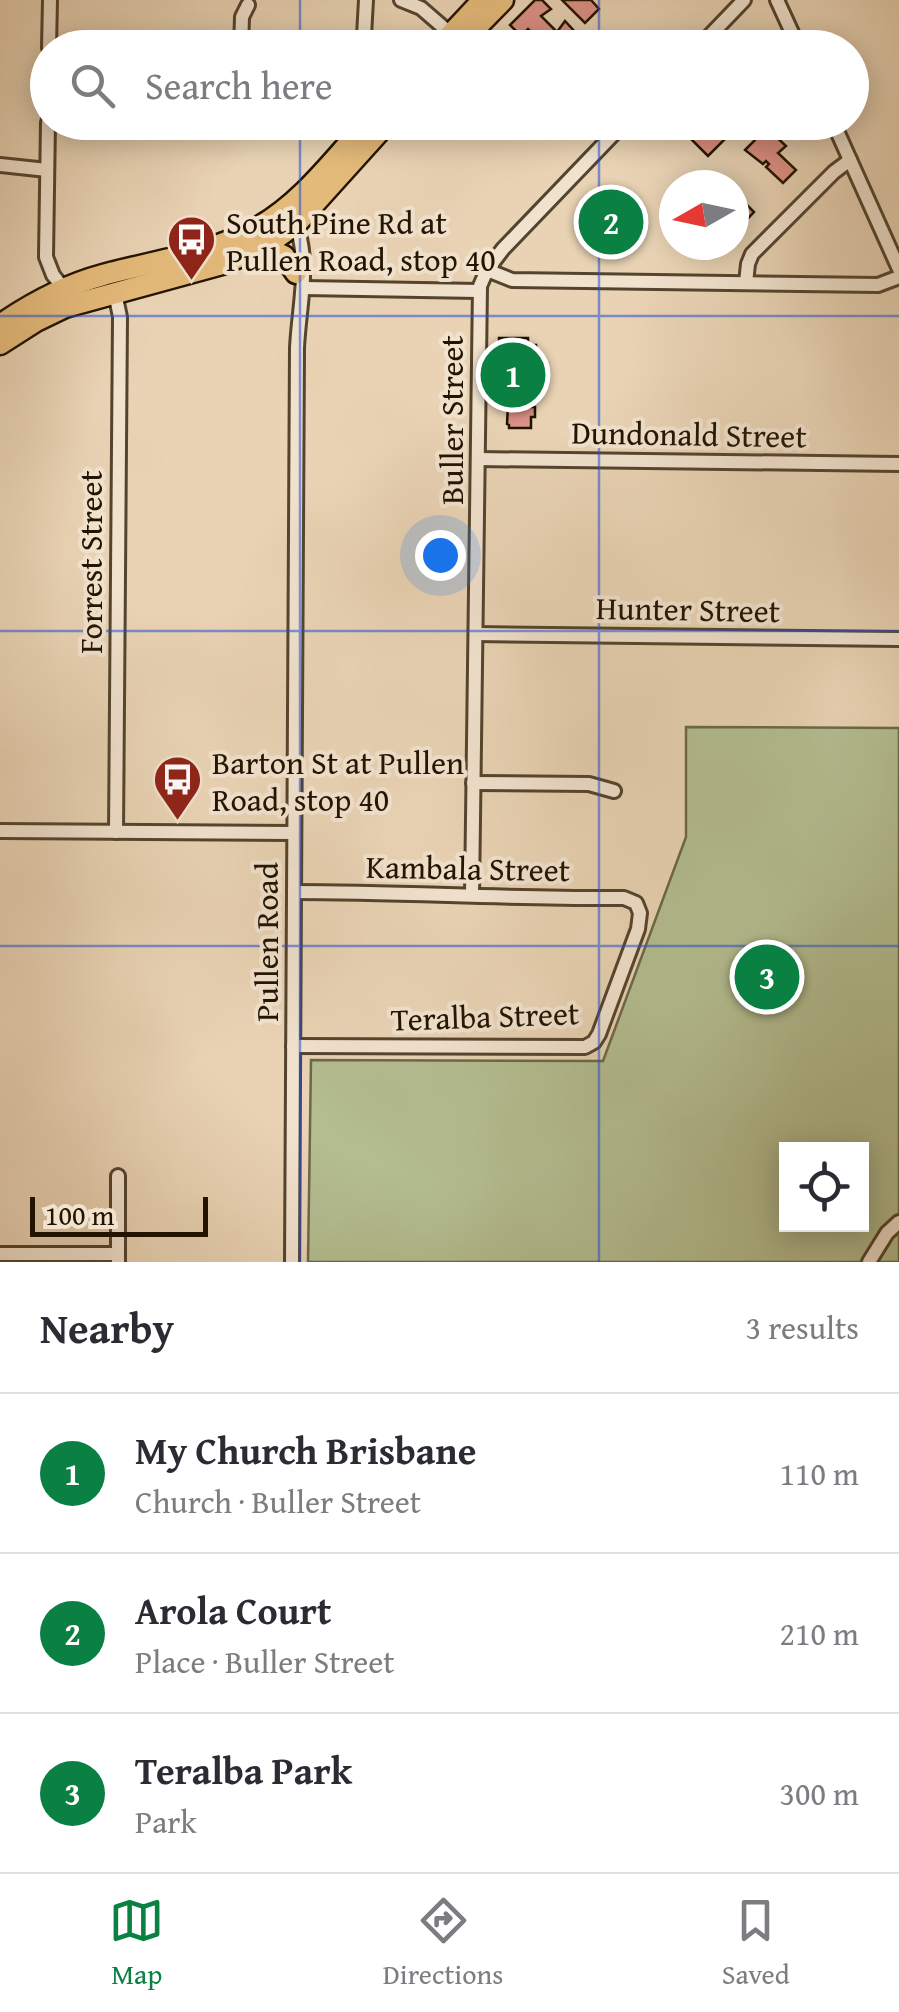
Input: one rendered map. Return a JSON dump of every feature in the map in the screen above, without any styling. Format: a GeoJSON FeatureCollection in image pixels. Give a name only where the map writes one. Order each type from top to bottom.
{"type":"FeatureCollection","features":[{"type":"Feature","properties":{"kind":"highway"},"geometry":{"type":"LineString","coordinates":[[459,30],[483,0]]}},
{"type":"Feature","properties":{"kind":"highway"},"geometry":{"type":"LineString","coordinates":[[465,30],[503,0]]}},
{"type":"Feature","properties":{"kind":"highway"},"geometry":{"type":"LineString","coordinates":[[0,344],[69,296],[115,293],[237,260],[264,247],[353,140]]}},
{"type":"Feature","properties":{"kind":"highway"},"geometry":{"type":"LineString","coordinates":[[0,325],[69,296],[104,275],[234,239],[288,219],[369,140]]}},
{"type":"Feature","properties":{"kind":"highway"},"geometry":{"type":"LineString","coordinates":[[264,247],[284,256],[300,280]]}},
{"type":"Feature","properties":{"kind":"street"},"geometry":{"type":"LineString","coordinates":[[49,30],[50,0]]}},
{"type":"Feature","properties":{"kind":"street"},"geometry":{"type":"LineString","coordinates":[[364,30],[366,0]]}},
{"type":"Feature","properties":{"kind":"street"},"geometry":{"type":"LineString","coordinates":[[402,0],[423,4],[440,30]]}},
{"type":"Feature","properties":{"kind":"street"},"geometry":{"type":"LineString","coordinates":[[715,30],[744,0]]}},
{"type":"Feature","properties":{"kind":"street"},"geometry":{"type":"LineString","coordinates":[[777,0],[791,30]]}},
{"type":"Feature","properties":{"kind":"street"},"geometry":{"type":"LineString","coordinates":[[242,30],[242,18],[250,2]]}},
{"type":"Feature","properties":{"kind":"street"},"geometry":{"type":"LineString","coordinates":[[48,140],[46,257],[53,275],[69,296]]}},
{"type":"Feature","properties":{"kind":"street","name":"Buller Street"},"geometry":{"type":"LineString","coordinates":[[472,895],[479,291],[487,270],[512,238],[607,140]]}},
{"type":"Feature","properties":{"kind":"street"},"geometry":{"type":"LineString","coordinates":[[841,140],[899,269]]}},
{"type":"Feature","properties":{"kind":"street"},"geometry":{"type":"LineString","coordinates":[[746,284],[752,254],[850,160]]}},
{"type":"Feature","properties":{"kind":"street"},"geometry":{"type":"LineString","coordinates":[[0,165],[47,170]]}},
{"type":"Feature","properties":{"kind":"street","name":"Pullen Road"},"geometry":{"type":"LineString","coordinates":[[288,219],[300,280],[292,1262]]}},
{"type":"Feature","properties":{"kind":"street"},"geometry":{"type":"LineString","coordinates":[[487,270],[512,280],[746,284],[878,284],[899,277]]}},
{"type":"Feature","properties":{"kind":"street"},"geometry":{"type":"LineString","coordinates":[[300,280],[479,291]]}},
{"type":"Feature","properties":{"kind":"street","name":"Forrest Street"},"geometry":{"type":"LineString","coordinates":[[115,293],[120,317],[116,832]]}},
{"type":"Feature","properties":{"kind":"street","name":"Dundonald Street"},"geometry":{"type":"LineString","coordinates":[[478,459],[899,464]]}},
{"type":"Feature","properties":{"kind":"street","name":"Hunter Street"},"geometry":{"type":"LineString","coordinates":[[476,634],[899,639]]}},
{"type":"Feature","properties":{"kind":"street"},"geometry":{"type":"LineString","coordinates":[[473,784],[589,784],[614,791]]}},
{"type":"Feature","properties":{"kind":"street"},"geometry":{"type":"LineString","coordinates":[[0,830],[294,834]]}},
{"type":"Feature","properties":{"kind":"street","name":"Kambala Street"},"geometry":{"type":"LineString","coordinates":[[294,892],[624,898],[638,906]]}},
{"type":"Feature","properties":{"kind":"street","name":"Teralba Street"},"geometry":{"type":"LineString","coordinates":[[293,1046],[586,1047],[599,1034],[638,930],[638,906]]}},
{"type":"Feature","properties":{"kind":"street"},"geometry":{"type":"LineString","coordinates":[[0,1254],[118,1258],[118,1176]]}},
{"type":"Feature","properties":{"kind":"street"},"geometry":{"type":"LineString","coordinates":[[868,1262],[899,1222]]}},
{"type":"Feature","properties":{"kind":"green space"},"geometry":{"type":"Polygon","coordinates":[[[686,727],[899,728],[899,1262],[308,1262],[311,1060],[603,1061],[686,837],[686,727]]]}},
{"type":"Feature","properties":{"kind":"building"},"geometry":{"type":"Polygon","coordinates":[[[535,0],[542,0],[551,9],[541,16],[555,30],[515,30],[510,25],[535,0]]]}},
{"type":"Feature","properties":{"kind":"building"},"geometry":{"type":"Polygon","coordinates":[[[562,0],[591,0],[599,9],[585,23],[562,0]]]}},
{"type":"Feature","properties":{"kind":"building"},"geometry":{"type":"Polygon","coordinates":[[[565,21],[573,30],[558,30],[565,21]]]}},
{"type":"Feature","properties":{"kind":"building"},"geometry":{"type":"Polygon","coordinates":[[[692,140],[724,140],[708,156],[692,140]]]}},
{"type":"Feature","properties":{"kind":"building"},"geometry":{"type":"Polygon","coordinates":[[[755,140],[780,140],[786,146],[778,153],[796,170],[783,183],[766,167],[766,161],[763,164],[745,150],[755,140]]]}},
{"type":"Feature","properties":{"kind":"building"},"geometry":{"type":"Polygon","coordinates":[[[599,198],[635,233],[623,246],[587,211],[599,198]]]}},
{"type":"Feature","properties":{"kind":"building"},"geometry":{"type":"Polygon","coordinates":[[[499,338],[528,338],[528,345],[536,345],[536,362],[530,363],[534,403],[530,407],[535,407],[531,428],[509,428],[507,424],[509,385],[495,385],[499,338]]]}},
{"type":"Feature","properties":{"kind":"place","name":"Arola Court"},"geometry":{"type":"Point","coordinates":[611,222]}},
{"type":"Feature","properties":{"kind":"place","name":"South Pine Rd at Pullen Road, stop 40"},"geometry":{"type":"Point","coordinates":[191,282]}},
{"type":"Feature","properties":{"kind":"place","name":"My Church Brisbane"},"geometry":{"type":"Point","coordinates":[513,375]}},
{"type":"Feature","properties":{"kind":"place","name":"Barton St at Pullen Road, stop 40"},"geometry":{"type":"Point","coordinates":[177,822]}},
{"type":"Feature","properties":{"kind":"place","name":"Teralba Park"},"geometry":{"type":"Point","coordinates":[767,977]}}]}
